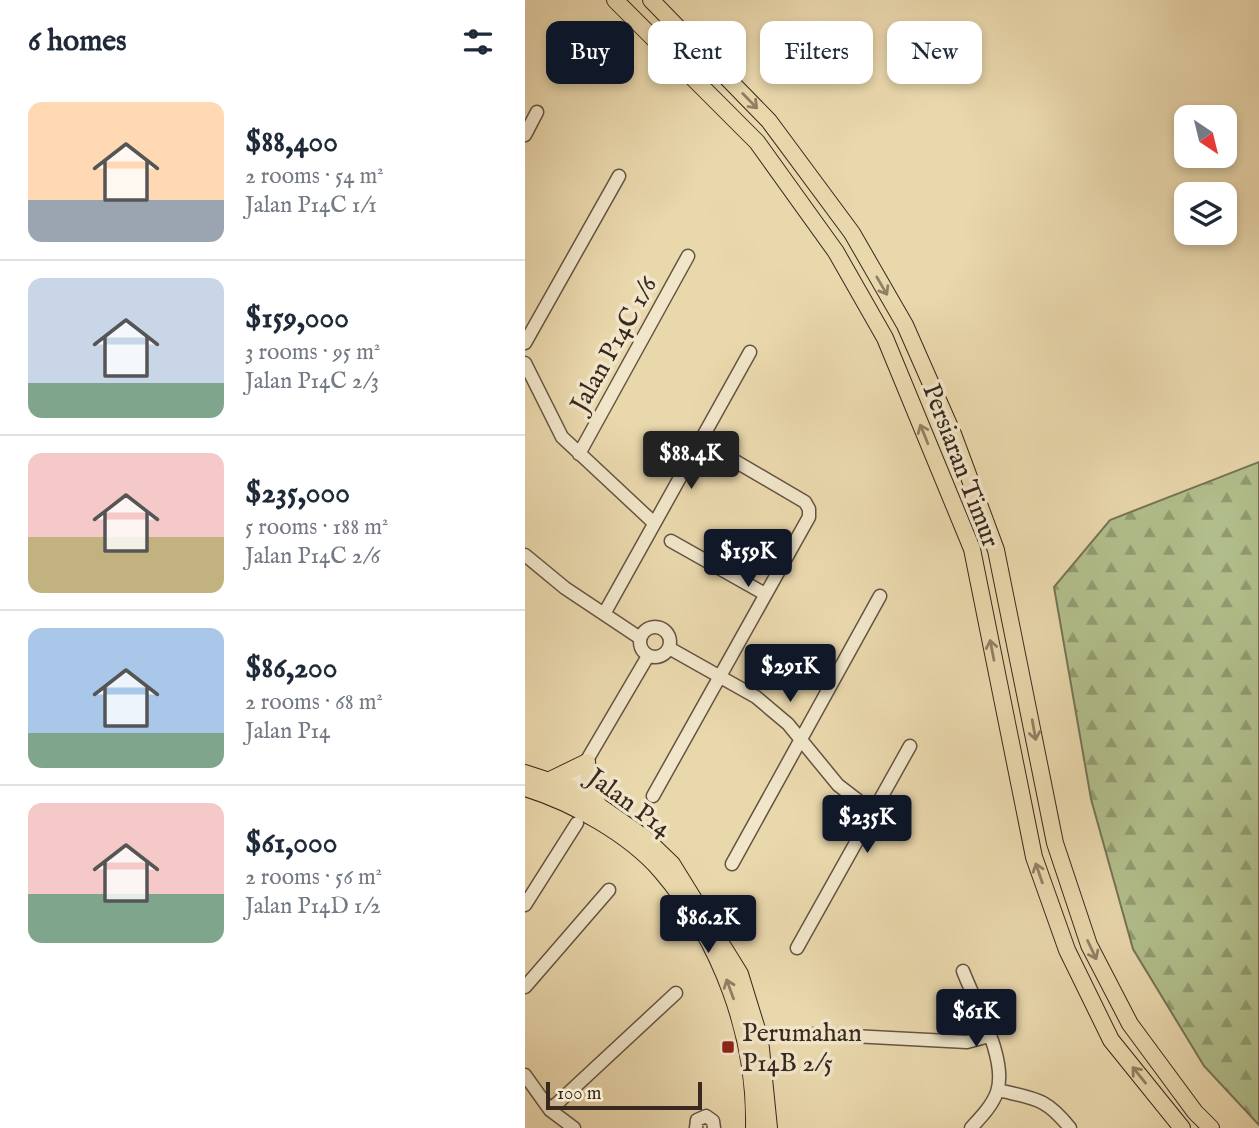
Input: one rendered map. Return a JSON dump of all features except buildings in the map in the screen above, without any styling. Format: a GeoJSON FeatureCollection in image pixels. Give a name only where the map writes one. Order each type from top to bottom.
{"type":"FeatureCollection","features":[{"type":"Feature","properties":{"kind":"main road","name":"Persiaran Timur"},"geometry":{"type":"LineString","coordinates":[[615,0],[757,142],[836,253],[885,338],[972,549],[1034,857],[1067,950],[1111,1040],[1182,1128]]}},
{"type":"Feature","properties":{"kind":"main road","name":"Persiaran Timur"},"geometry":{"type":"LineString","coordinates":[[651,0],[769,121],[852,233],[905,324],[953,434],[996,550],[1055,843],[1089,945],[1130,1024],[1195,1112],[1211,1128]]}},
{"type":"Feature","properties":{"kind":"main road"},"geometry":{"type":"LineString","coordinates":[[550,780],[587,762],[591,793],[600,807]]}},
{"type":"Feature","properties":{"kind":"main road","name":"Jalan P14"},"geometry":{"type":"LineString","coordinates":[[525,773],[550,780],[581,811],[649,859],[662,872],[701,930],[727,982],[747,1044],[753,1077],[754,1128]]}},
{"type":"Feature","properties":{"kind":"main road","name":"Jalan P14"},"geometry":{"type":"LineString","coordinates":[[525,788],[567,795],[600,807],[645,838],[672,864],[740,974],[759,1039],[769,1128]]}},
{"type":"Feature","properties":{"kind":"street"},"geometry":{"type":"LineString","coordinates":[[525,135],[537,112]]}},
{"type":"Feature","properties":{"kind":"street"},"geometry":{"type":"LineString","coordinates":[[525,343],[619,176]]}},
{"type":"Feature","properties":{"kind":"street","name":"Jalan P14C 1/6"},"geometry":{"type":"LineString","coordinates":[[579,454],[688,256]]}},
{"type":"Feature","properties":{"kind":"street"},"geometry":{"type":"LineString","coordinates":[[604,614],[750,352]]}},
{"type":"Feature","properties":{"kind":"street"},"geometry":{"type":"LineString","coordinates":[[525,363],[552,420],[579,454],[654,523]]}},
{"type":"Feature","properties":{"kind":"street"},"geometry":{"type":"LineString","coordinates":[[653,796],[809,517],[805,502],[735,461]]}},
{"type":"Feature","properties":{"kind":"street"},"geometry":{"type":"LineString","coordinates":[[671,541],[765,594]]}},
{"type":"Feature","properties":{"kind":"street"},"geometry":{"type":"LineString","coordinates":[[525,555],[641,638]]}},
{"type":"Feature","properties":{"kind":"street"},"geometry":{"type":"LineString","coordinates":[[732,864],[880,596]]}},
{"type":"Feature","properties":{"kind":"street"},"geometry":{"type":"LineString","coordinates":[[650,628],[660,628],[668,634],[669,648],[662,656],[648,656],[641,648],[641,638],[650,628]]}},
{"type":"Feature","properties":{"kind":"street"},"geometry":{"type":"LineString","coordinates":[[669,648],[756,697],[800,738],[838,785],[873,812]]}},
{"type":"Feature","properties":{"kind":"street"},"geometry":{"type":"LineString","coordinates":[[567,795],[648,656]]}},
{"type":"Feature","properties":{"kind":"street"},"geometry":{"type":"LineString","coordinates":[[797,948],[910,746]]}},
{"type":"Feature","properties":{"kind":"street"},"geometry":{"type":"LineString","coordinates":[[525,905],[577,824]]}},
{"type":"Feature","properties":{"kind":"street"},"geometry":{"type":"LineString","coordinates":[[525,987],[610,890]]}},
{"type":"Feature","properties":{"kind":"street"},"geometry":{"type":"LineString","coordinates":[[963,971],[1000,1065],[998,1090],[992,1103],[971,1128]]}},
{"type":"Feature","properties":{"kind":"street"},"geometry":{"type":"LineString","coordinates":[[550,1110],[676,993]]}},
{"type":"Feature","properties":{"kind":"street"},"geometry":{"type":"LineString","coordinates":[[814,1034],[967,1041],[989,1036]]}},
{"type":"Feature","properties":{"kind":"street"},"geometry":{"type":"LineString","coordinates":[[525,1076],[550,1110],[574,1128]]}},
{"type":"Feature","properties":{"kind":"street"},"geometry":{"type":"LineString","coordinates":[[998,1090],[1044,1101],[1053,1106],[1070,1128]]}},
{"type":"Feature","properties":{"kind":"street"},"geometry":{"type":"LineString","coordinates":[[696,1128],[697,1120],[706,1116],[713,1121],[714,1128]]}},
{"type":"Feature","properties":{"kind":"green space"},"geometry":{"type":"Polygon","coordinates":[[[1259,462],[1259,1125],[1204,1066],[1133,949],[1091,799],[1054,587],[1110,520],[1259,462]]]}},
{"type":"Feature","properties":{"kind":"place","name":"Perumahan P14B 2/5"},"geometry":{"type":"Point","coordinates":[728,1047]}}]}
